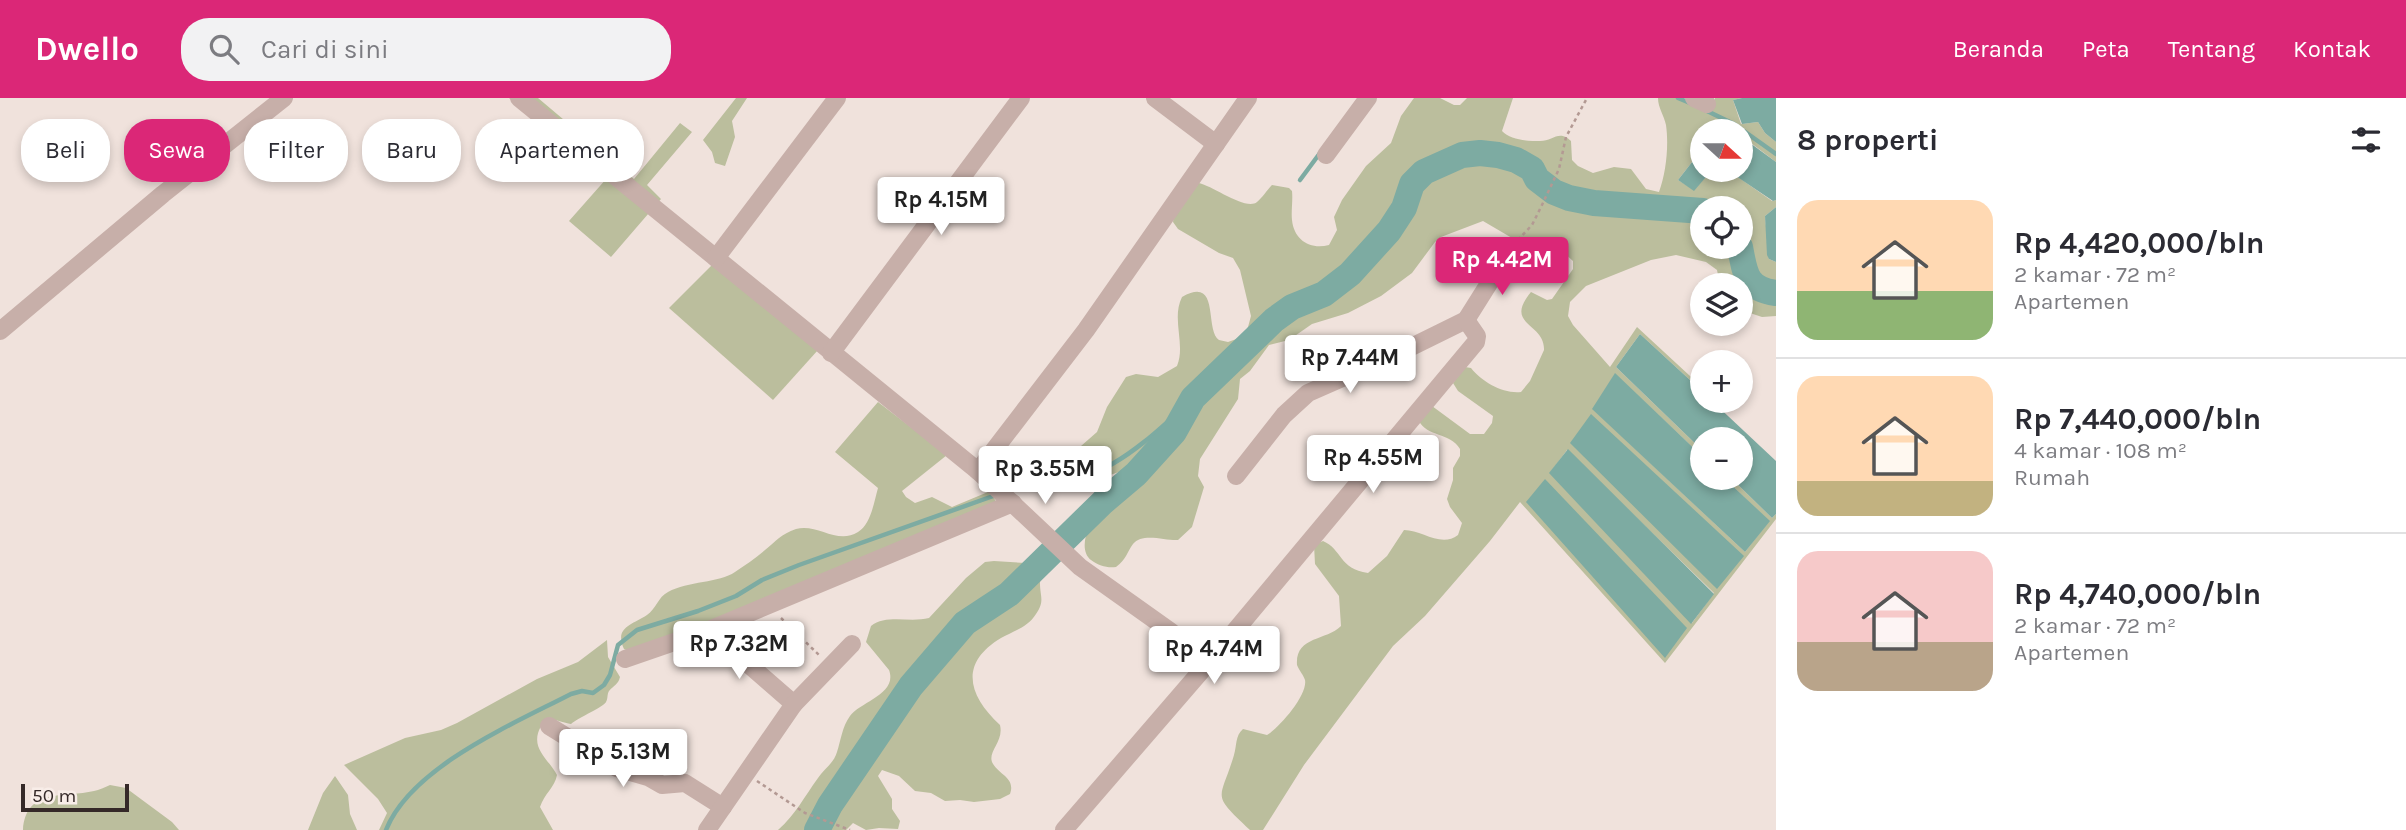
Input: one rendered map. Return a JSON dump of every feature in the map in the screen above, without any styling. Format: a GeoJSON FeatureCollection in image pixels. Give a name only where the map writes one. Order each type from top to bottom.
{"type":"FeatureCollection","features":[{"type":"Feature","properties":{"kind":"street"},"geometry":{"type":"LineString","coordinates":[[0,331],[163,194],[284,98]]}},
{"type":"Feature","properties":{"kind":"street"},"geometry":{"type":"LineString","coordinates":[[519,98],[978,471],[1080,566],[1209,662]]}},
{"type":"Feature","properties":{"kind":"street"},"geometry":{"type":"LineString","coordinates":[[716,257],[837,98]]}},
{"type":"Feature","properties":{"kind":"street"},"geometry":{"type":"LineString","coordinates":[[831,353],[1021,98]]}},
{"type":"Feature","properties":{"kind":"street"},"geometry":{"type":"LineString","coordinates":[[1155,98],[1216,144]]}},
{"type":"Feature","properties":{"kind":"street"},"geometry":{"type":"LineString","coordinates":[[978,471],[1086,330],[1248,98]]}},
{"type":"Feature","properties":{"kind":"street"},"geometry":{"type":"LineString","coordinates":[[1326,155],[1368,98]]}},
{"type":"Feature","properties":{"kind":"street"},"geometry":{"type":"LineString","coordinates":[[1236,476],[1284,415],[1308,393],[1466,320],[1505,258]]}},
{"type":"Feature","properties":{"kind":"street"},"geometry":{"type":"LineString","coordinates":[[1064,830],[1209,662],[1476,342],[1477,335],[1466,320]]}},
{"type":"Feature","properties":{"kind":"street"},"geometry":{"type":"LineString","coordinates":[[625,659],[709,630],[768,605],[1005,495]]}},
{"type":"Feature","properties":{"kind":"street"},"geometry":{"type":"LineString","coordinates":[[709,630],[794,704]]}},
{"type":"Feature","properties":{"kind":"street"},"geometry":{"type":"LineString","coordinates":[[707,830],[794,704],[852,645]]}},
{"type":"Feature","properties":{"kind":"street"},"geometry":{"type":"LineString","coordinates":[[549,726],[617,768],[648,777],[662,785],[685,783],[723,807]]}},
{"type":"Feature","properties":{"kind":"path"},"geometry":{"type":"LineString","coordinates":[[1505,258],[1514,242],[1532,225],[1562,162],[1562,146],[1587,98]]}},
{"type":"Feature","properties":{"kind":"path"},"geometry":{"type":"LineString","coordinates":[[768,605],[831,667]]}},
{"type":"Feature","properties":{"kind":"path"},"geometry":{"type":"LineString","coordinates":[[746,773],[805,813],[850,830]]}},
{"type":"Feature","properties":{"kind":"green space"},"geometry":{"type":"Polygon","coordinates":[[[509,98],[538,98],[563,119],[535,119],[509,98]]]}},
{"type":"Feature","properties":{"kind":"green space"},"geometry":{"type":"Polygon","coordinates":[[[736,98],[747,98],[732,121],[735,137],[725,166],[715,163],[712,152],[703,140],[736,98]]]}},
{"type":"Feature","properties":{"kind":"green space"},"geometry":{"type":"Polygon","coordinates":[[[1414,98],[1440,98],[1460,105],[1467,98],[1513,98],[1502,131],[1505,134],[1535,141],[1563,136],[1571,141],[1572,160],[1578,166],[1593,173],[1614,167],[1631,169],[1646,189],[1659,192],[1665,168],[1667,142],[1666,125],[1658,98],[1678,98],[1707,111],[1715,103],[1715,98],[1742,98],[1733,100],[1739,119],[1690,119],[1690,165],[1678,180],[1694,190],[1701,182],[1745,182],[1772,201],[1776,200],[1776,207],[1765,216],[1769,259],[1776,262],[1776,316],[1762,317],[1753,314],[1753,273],[1718,273],[1706,262],[1693,259],[1753,259],[1753,196],[1690,196],[1690,258],[1676,255],[1651,260],[1586,286],[1570,302],[1568,316],[1610,367],[1637,327],[1690,376],[1690,380],[1640,334],[1616,367],[1690,438],[1690,445],[1615,374],[1593,409],[1745,552],[1769,521],[1737,490],[1743,490],[1772,518],[1776,514],[1776,519],[1665,663],[1520,502],[1425,616],[1393,646],[1304,765],[1263,830],[1250,830],[1229,809],[1222,796],[1239,735],[1243,729],[1267,735],[1278,726],[1292,710],[1305,686],[1297,665],[1301,649],[1341,626],[1339,596],[1315,564],[1314,545],[1323,541],[1351,567],[1368,573],[1387,556],[1404,530],[1445,540],[1458,535],[1462,523],[1447,499],[1460,449],[1450,440],[1427,430],[1419,421],[1432,406],[1470,434],[1484,434],[1492,423],[1493,416],[1458,391],[1453,383],[1465,367],[1471,368],[1493,386],[1521,392],[1530,381],[1544,350],[1543,341],[1523,318],[1521,311],[1524,303],[1531,292],[1547,300],[1552,299],[1573,269],[1573,261],[1554,244],[1512,238],[1483,221],[1441,237],[1412,273],[1381,296],[1348,313],[1312,324],[1289,340],[1269,345],[1250,371],[1240,379],[1238,399],[1200,459],[1198,476],[1204,487],[1192,527],[1178,540],[1137,540],[1116,567],[1103,566],[1091,560],[1085,549],[1085,542],[1092,521],[1118,496],[1126,477],[1119,472],[1087,483],[1055,481],[1073,453],[1097,432],[1107,407],[1126,377],[1136,374],[1158,377],[1177,366],[1180,349],[1178,314],[1182,297],[1194,292],[1202,293],[1207,298],[1212,326],[1219,340],[1228,342],[1242,337],[1248,327],[1251,316],[1240,270],[1233,258],[1219,253],[1178,229],[1173,222],[1174,214],[1199,183],[1238,201],[1252,204],[1272,185],[1289,188],[1292,191],[1292,220],[1296,233],[1309,245],[1329,245],[1337,230],[1334,217],[1342,200],[1366,166],[1391,143],[1401,116],[1414,98]],[[1567,450],[1550,473],[1692,623],[1714,593],[1567,450]]]}},
{"type":"Feature","properties":{"kind":"green space"},"geometry":{"type":"Polygon","coordinates":[[[1754,122],[1758,122],[1765,133],[1776,142],[1776,162],[1754,145],[1754,122]]]}},
{"type":"Feature","properties":{"kind":"green space"},"geometry":{"type":"Polygon","coordinates":[[[680,123],[692,132],[647,185],[661,199],[611,257],[569,221],[603,182],[644,182],[644,167],[680,123]]]}},
{"type":"Feature","properties":{"kind":"green space"},"geometry":{"type":"Polygon","coordinates":[[[714,263],[818,350],[773,400],[669,308],[714,263]]]}},
{"type":"Feature","properties":{"kind":"green space"},"geometry":{"type":"Polygon","coordinates":[[[878,402],[947,455],[902,491],[906,497],[915,503],[932,497],[952,507],[988,492],[998,505],[778,599],[629,651],[624,649],[621,636],[623,631],[647,615],[668,592],[728,576],[754,559],[782,535],[804,528],[842,536],[858,532],[866,524],[878,488],[835,452],[878,402]]]}},
{"type":"Feature","properties":{"kind":"green space"},"geometry":{"type":"Polygon","coordinates":[[[1046,554],[1052,560],[1040,580],[1039,610],[1025,625],[987,648],[978,658],[974,669],[975,692],[989,714],[1000,725],[1000,736],[991,758],[1009,780],[1010,794],[1000,799],[974,802],[945,801],[931,793],[915,791],[899,776],[882,770],[878,776],[892,799],[892,809],[900,821],[898,829],[866,830],[853,823],[846,830],[778,830],[795,812],[834,759],[850,716],[877,697],[888,685],[889,670],[866,642],[871,626],[884,620],[929,618],[966,578],[985,562],[1026,563],[1046,554]]]}},
{"type":"Feature","properties":{"kind":"green space"},"geometry":{"type":"Polygon","coordinates":[[[607,640],[608,657],[620,677],[609,691],[606,702],[571,724],[546,720],[538,734],[538,747],[557,775],[540,807],[553,830],[379,830],[387,813],[378,799],[344,765],[405,738],[441,730],[457,723],[537,679],[578,662],[607,640]]]}},
{"type":"Feature","properties":{"kind":"green space"},"geometry":{"type":"Polygon","coordinates":[[[335,776],[348,795],[350,814],[357,830],[308,830],[323,793],[335,776]]]}},
{"type":"Feature","properties":{"kind":"green space"},"geometry":{"type":"Polygon","coordinates":[[[110,785],[126,788],[179,830],[23,830],[26,816],[31,807],[39,801],[60,795],[94,791],[110,785]]]}},
{"type":"Feature","properties":{"kind":"water"},"geometry":{"type":"Polygon","coordinates":[[[1776,98],[1776,142],[1765,133],[1758,122],[1754,122],[1754,119],[1740,119],[1733,100],[1776,98]]]}},
{"type":"Feature","properties":{"kind":"water"},"geometry":{"type":"Polygon","coordinates":[[[1754,146],[1776,162],[1776,200],[1773,201],[1745,182],[1754,182],[1754,146]]]}},
{"type":"Feature","properties":{"kind":"water"},"geometry":{"type":"Polygon","coordinates":[[[1690,165],[1690,182],[1702,182],[1694,191],[1678,180],[1690,165]]]}},
{"type":"Feature","properties":{"kind":"water"},"geometry":{"type":"Polygon","coordinates":[[[1776,207],[1776,262],[1767,255],[1765,216],[1776,207]]]}},
{"type":"Feature","properties":{"kind":"water"},"geometry":{"type":"Polygon","coordinates":[[[1640,334],[1690,380],[1690,413],[1725,413],[1740,427],[1690,427],[1690,438],[1616,367],[1640,334]]]}},
{"type":"Feature","properties":{"kind":"water"},"geometry":{"type":"Polygon","coordinates":[[[1615,373],[1690,445],[1690,490],[1737,490],[1770,521],[1745,552],[1592,409],[1615,373]]]}},
{"type":"Feature","properties":{"kind":"water"},"geometry":{"type":"Polygon","coordinates":[[[1591,414],[1744,556],[1717,589],[1570,443],[1591,414]]]}},
{"type":"Feature","properties":{"kind":"water"},"geometry":{"type":"Polygon","coordinates":[[[1753,439],[1776,461],[1776,514],[1772,518],[1743,490],[1753,490],[1753,439]]]}},
{"type":"Feature","properties":{"kind":"water"},"geometry":{"type":"Polygon","coordinates":[[[1568,449],[1714,594],[1691,624],[1549,473],[1568,449]]]}},
{"type":"Feature","properties":{"kind":"water"},"geometry":{"type":"Polygon","coordinates":[[[1545,479],[1687,628],[1665,658],[1526,502],[1545,479]]]}},
{"type":"Feature","properties":{"kind":"waterway"},"geometry":{"type":"LineString","coordinates":[[1678,98],[1690,103]]}},
{"type":"Feature","properties":{"kind":"waterway"},"geometry":{"type":"LineString","coordinates":[[1705,110],[1734,124],[1776,154]]}},
{"type":"Feature","properties":{"kind":"waterway"},"geometry":{"type":"LineString","coordinates":[[1300,180],[1320,153]]}},
{"type":"Feature","properties":{"kind":"waterway"},"geometry":{"type":"LineString","coordinates":[[817,830],[830,805],[911,686],[965,623],[1009,594],[1103,502],[1136,474],[1174,432],[1193,398],[1274,320],[1292,307],[1324,294],[1350,274],[1389,231],[1404,208],[1412,184],[1424,172],[1462,155],[1498,155],[1516,160],[1532,169],[1537,179],[1554,192],[1569,198],[1594,203],[1690,210]]}},
{"type":"Feature","properties":{"kind":"waterway"},"geometry":{"type":"LineString","coordinates":[[1742,259],[1752,283],[1758,288],[1776,293]]}},
{"type":"Feature","properties":{"kind":"waterway"},"geometry":{"type":"LineString","coordinates":[[1008,491],[1078,478],[1116,462],[1144,442],[1193,398]]}},
{"type":"Feature","properties":{"kind":"waterway"},"geometry":{"type":"LineString","coordinates":[[386,830],[399,807],[417,786],[440,767],[494,734],[571,694],[582,691],[593,693],[604,685],[610,675],[618,645],[637,630],[736,596],[762,580],[799,565],[996,495]]}}]}
